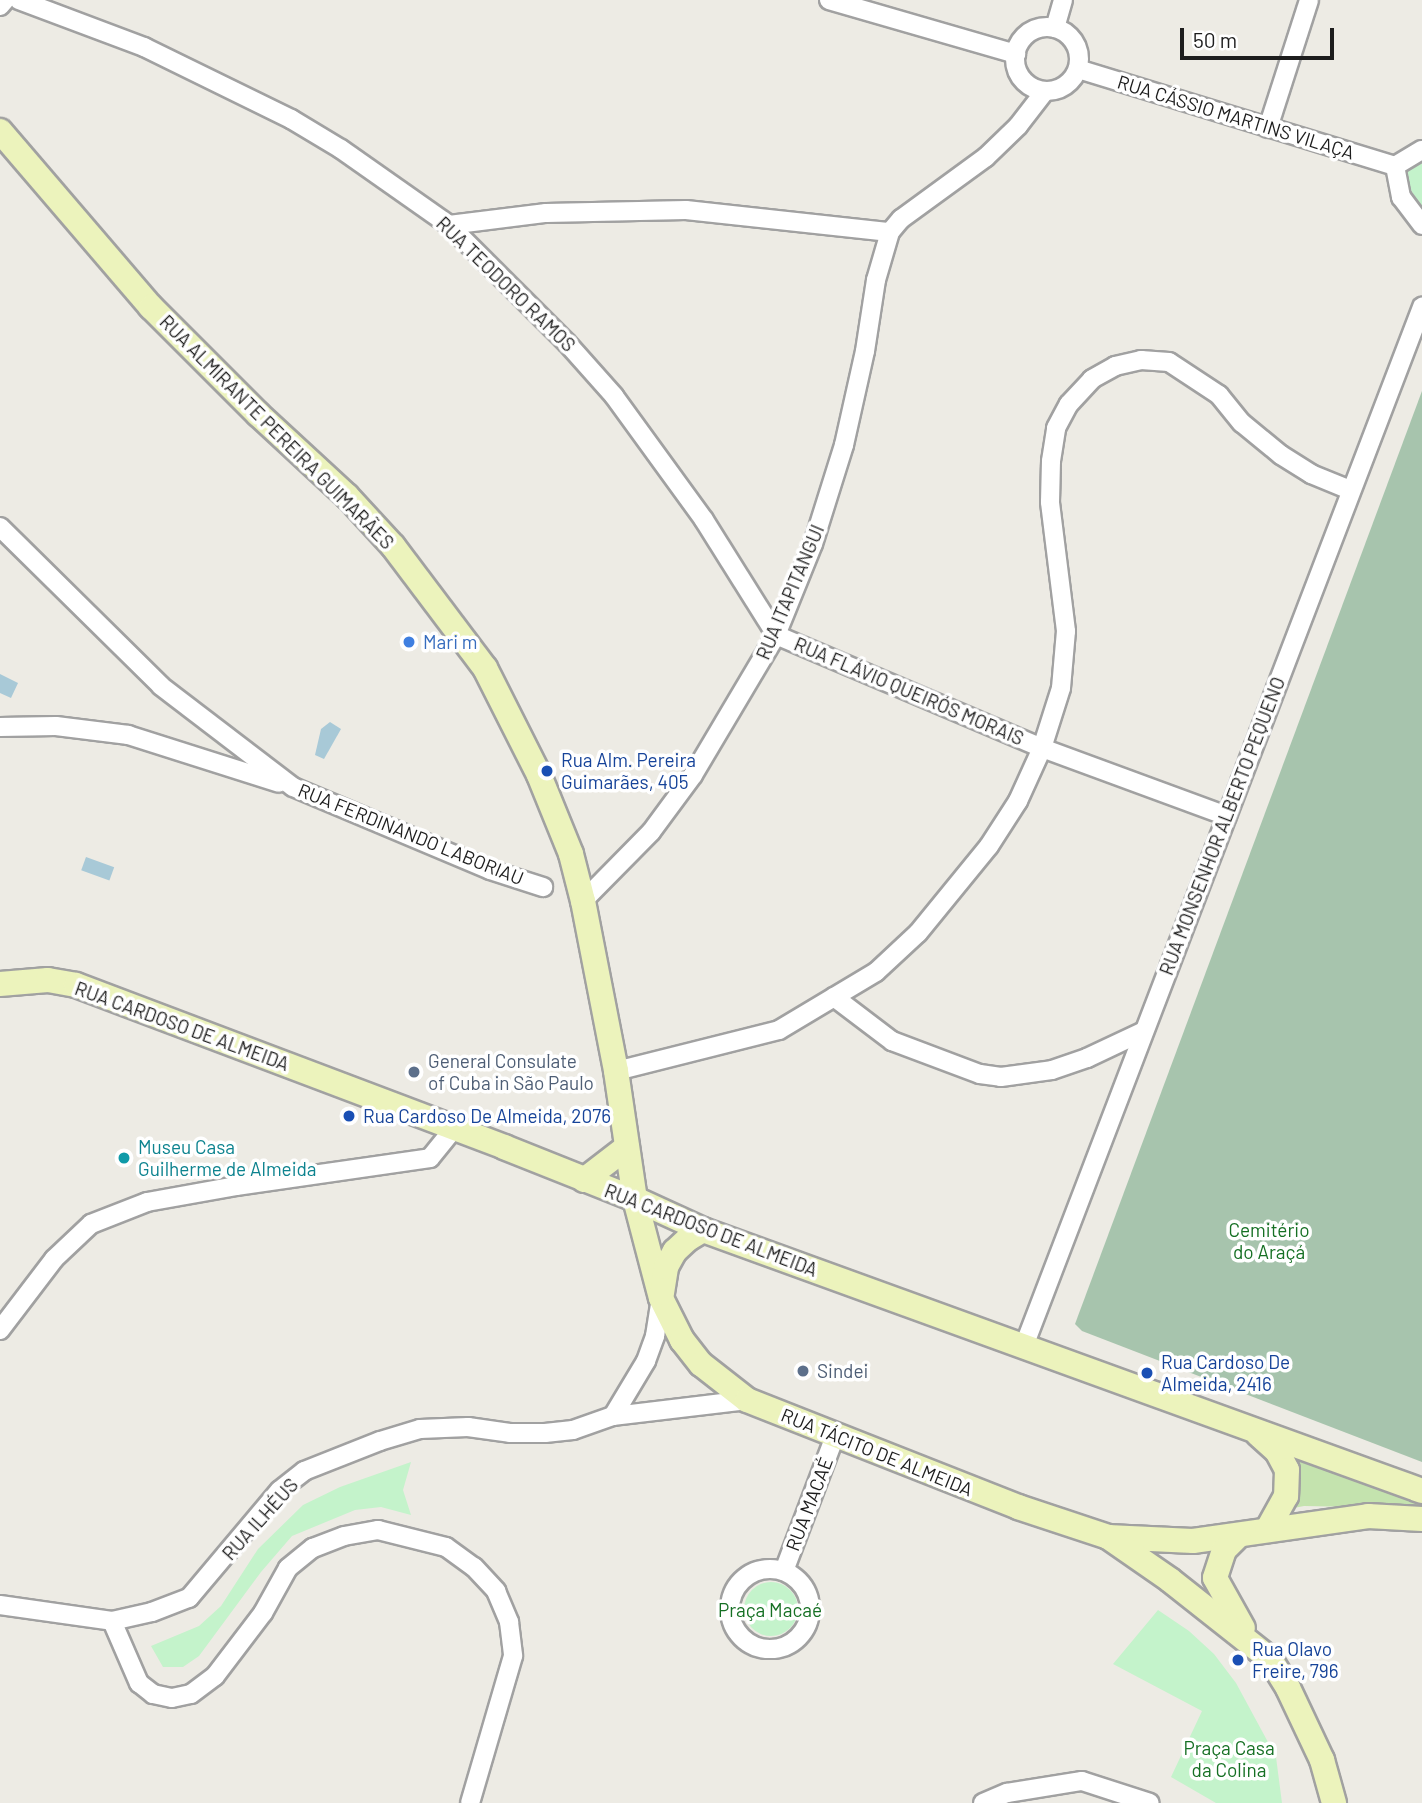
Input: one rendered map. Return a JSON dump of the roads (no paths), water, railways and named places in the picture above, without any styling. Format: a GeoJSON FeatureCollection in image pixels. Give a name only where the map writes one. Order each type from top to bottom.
{"type":"FeatureCollection","features":[{"type":"Feature","properties":{"kind":"main road","name":"RUA ALMIRANTE PEREIRA GUIMARÃES"},"geometry":{"type":"LineString","coordinates":[[0,131],[151,307],[258,414],[347,496],[393,545],[485,668],[539,775],[571,854],[583,901],[616,1071],[635,1199]]}},
{"type":"Feature","properties":{"kind":"main road","name":"RUA CARDOSO DE ALMEIDA"},"geometry":{"type":"LineString","coordinates":[[5,987],[48,980],[76,985],[454,1128],[635,1199],[703,1230],[1422,1490]]}},
{"type":"Feature","properties":{"kind":"main road"},"geometry":{"type":"LineString","coordinates":[[584,1180],[627,1147]]}},
{"type":"Feature","properties":{"kind":"main road","name":"RUA TÁCITO DE ALMEIDA"},"geometry":{"type":"LineString","coordinates":[[635,1199],[661,1298],[682,1340],[701,1364],[747,1400],[1018,1507],[1108,1537],[1193,1541],[1239,1535]]}},
{"type":"Feature","properties":{"kind":"main road"},"geometry":{"type":"LineString","coordinates":[[661,1298],[666,1267],[675,1251],[703,1230]]}},
{"type":"Feature","properties":{"kind":"main road"},"geometry":{"type":"LineString","coordinates":[[1254,1431],[1277,1451],[1287,1470],[1286,1496],[1268,1529]]}},
{"type":"Feature","properties":{"kind":"main road"},"geometry":{"type":"LineString","coordinates":[[1253,1643],[1214,1578],[1224,1550],[1239,1535],[1368,1516],[1422,1519]]}},
{"type":"Feature","properties":{"kind":"main road"},"geometry":{"type":"LineString","coordinates":[[1108,1537],[1253,1643],[1270,1659],[1288,1688],[1326,1772],[1334,1803]]}},
{"type":"Feature","properties":{"kind":"main road"},"geometry":{"type":"LineString","coordinates":[[1324,1803],[1326,1772]]}},
{"type":"Feature","properties":{"kind":"street"},"geometry":{"type":"LineString","coordinates":[[0,6],[5,0]]}},
{"type":"Feature","properties":{"kind":"street","name":"RUA TEODORO RAMOS"},"geometry":{"type":"LineString","coordinates":[[19,0],[144,47],[291,119],[341,149],[449,225],[568,344],[614,396],[704,520],[776,635]]}},
{"type":"Feature","properties":{"kind":"street"},"geometry":{"type":"LineString","coordinates":[[828,0],[1016,54]]}},
{"type":"Feature","properties":{"kind":"street"},"geometry":{"type":"LineString","coordinates":[[1055,28],[1063,0]]}},
{"type":"Feature","properties":{"kind":"street"},"geometry":{"type":"LineString","coordinates":[[1268,128],[1310,0]]}},
{"type":"Feature","properties":{"kind":"street"},"geometry":{"type":"LineString","coordinates":[[1055,28],[1074,42],[1078,50],[1078,69],[1071,81],[1059,89],[1045,91],[1025,82],[1018,73],[1016,54],[1020,42],[1034,30],[1055,28]]}},
{"type":"Feature","properties":{"kind":"street","name":"RUA CÁSSIO MARTINS VILAÇA"},"geometry":{"type":"LineString","coordinates":[[1078,69],[1395,166]]}},
{"type":"Feature","properties":{"kind":"street"},"geometry":{"type":"LineString","coordinates":[[449,225],[546,214],[686,210],[890,232],[901,219],[986,157],[1018,126],[1045,91]]}},
{"type":"Feature","properties":{"kind":"street"},"geometry":{"type":"LineString","coordinates":[[1422,150],[1395,166],[1401,197],[1422,225]]}},
{"type":"Feature","properties":{"kind":"street","name":"RUA ITAPITANGUI"},"geometry":{"type":"LineString","coordinates":[[583,901],[651,832],[693,775],[776,635],[813,544],[844,445],[865,351],[876,280],[890,232]]}},
{"type":"Feature","properties":{"kind":"street","name":"RUA MONSENHOR ALBERTO PEQUENO"},"geometry":{"type":"LineString","coordinates":[[1024,1346],[1422,306]]}},
{"type":"Feature","properties":{"kind":"street","name":"RUA FLÁVIO QUEIRÓS MORAIS"},"geometry":{"type":"LineString","coordinates":[[616,1071],[779,1030],[876,972],[918,933],[950,897],[1018,801],[1042,748],[1061,688],[1066,657],[1066,631],[1050,502],[1051,461],[1056,428],[1069,404],[1092,379],[1115,366],[1141,360],[1169,362],[1219,395],[1242,423],[1281,455],[1311,474],[1350,490]]}},
{"type":"Feature","properties":{"kind":"street","name":"RUA FERDINANDO LABORIAU"},"geometry":{"type":"LineString","coordinates":[[0,527],[161,686],[293,787],[490,870],[543,887]]}},
{"type":"Feature","properties":{"kind":"street","name":"RUA FLÁVIO QUEIRÓS MORAIS"},"geometry":{"type":"LineString","coordinates":[[776,635],[1042,748],[1227,816]]}},
{"type":"Feature","properties":{"kind":"street"},"geometry":{"type":"LineString","coordinates":[[0,727],[56,726],[128,735],[293,787]]}},
{"type":"Feature","properties":{"kind":"street"},"geometry":{"type":"LineString","coordinates":[[834,997],[892,1041],[980,1074],[1001,1077],[1052,1070],[1087,1058],[1144,1031]]}},
{"type":"Feature","properties":{"kind":"street"},"geometry":{"type":"LineString","coordinates":[[0,1330],[54,1259],[91,1224],[147,1202],[236,1186],[430,1158],[454,1128]]}},
{"type":"Feature","properties":{"kind":"street"},"geometry":{"type":"LineString","coordinates":[[613,1416],[646,1361],[655,1336],[661,1298]]}},
{"type":"Feature","properties":{"kind":"street","name":"RUA ILHÉUS"},"geometry":{"type":"LineString","coordinates":[[0,1605],[45,1609],[112,1621],[152,1612],[189,1598],[281,1490],[304,1471],[420,1429],[468,1427],[510,1433],[545,1433],[573,1430],[613,1416],[747,1400]]}},
{"type":"Feature","properties":{"kind":"street","name":"RUA MACAÉ"},"geometry":{"type":"LineString","coordinates":[[784,1571],[835,1436]]}},
{"type":"Feature","properties":{"kind":"street"},"geometry":{"type":"LineString","coordinates":[[112,1621],[139,1683],[153,1694],[172,1698],[191,1694],[215,1676],[263,1613],[288,1568],[313,1548],[344,1536],[378,1530],[446,1547],[474,1567],[496,1591],[509,1622],[513,1656],[470,1803]]}},
{"type":"Feature","properties":{"kind":"street"},"geometry":{"type":"LineString","coordinates":[[784,1571],[802,1584],[809,1615],[807,1624],[797,1639],[784,1646],[755,1646],[739,1635],[733,1625],[733,1593],[737,1584],[754,1572],[784,1571]]}},
{"type":"Feature","properties":{"kind":"street"},"geometry":{"type":"LineString","coordinates":[[983,1803],[1007,1793],[1082,1781],[1150,1803]]}},
{"type":"Feature","properties":{"kind":"water"},"geometry":{"type":"Polygon","coordinates":[[[0,674],[18,683],[11,698],[0,693],[0,674]]]}},
{"type":"Feature","properties":{"kind":"water"},"geometry":{"type":"Polygon","coordinates":[[[330,722],[341,729],[324,759],[315,755],[321,729],[330,722]]]}},
{"type":"Feature","properties":{"kind":"water"},"geometry":{"type":"Polygon","coordinates":[[[86,857],[114,867],[109,880],[81,870],[86,857]]]}},
{"type":"Feature","properties":{"kind":"place","name":"Mari m"},"geometry":{"type":"Point","coordinates":[409,642]}},
{"type":"Feature","properties":{"kind":"place","name":"Rua Alm. Pereira Guimarães, 405"},"geometry":{"type":"Point","coordinates":[547,771]}},
{"type":"Feature","properties":{"kind":"place","name":"General Consulate of Cuba in São Paulo"},"geometry":{"type":"Point","coordinates":[414,1072]}},
{"type":"Feature","properties":{"kind":"place","name":"Rua Cardoso De Almeida, 2076"},"geometry":{"type":"Point","coordinates":[349,1116]}},
{"type":"Feature","properties":{"kind":"place","name":"Museu Casa Guilherme de Almeida"},"geometry":{"type":"Point","coordinates":[124,1158]}},
{"type":"Feature","properties":{"kind":"place","name":"Sindei"},"geometry":{"type":"Point","coordinates":[803,1371]}},
{"type":"Feature","properties":{"kind":"place","name":"Rua Cardoso De Almeida, 2416"},"geometry":{"type":"Point","coordinates":[1147,1373]}},
{"type":"Feature","properties":{"kind":"place","name":"Rua Olavo Freire, 796"},"geometry":{"type":"Point","coordinates":[1238,1660]}},
{"type":"Feature","properties":{"kind":"park label","name":"Cemitério do Araçá"},"geometry":{"type":"Point","coordinates":[1269,1241]}},
{"type":"Feature","properties":{"kind":"park label","name":"Praça Macaé"},"geometry":{"type":"Point","coordinates":[770,1610]}},
{"type":"Feature","properties":{"kind":"park label","name":"Praça Casa da Colina"},"geometry":{"type":"Point","coordinates":[1229,1759]}}]}
